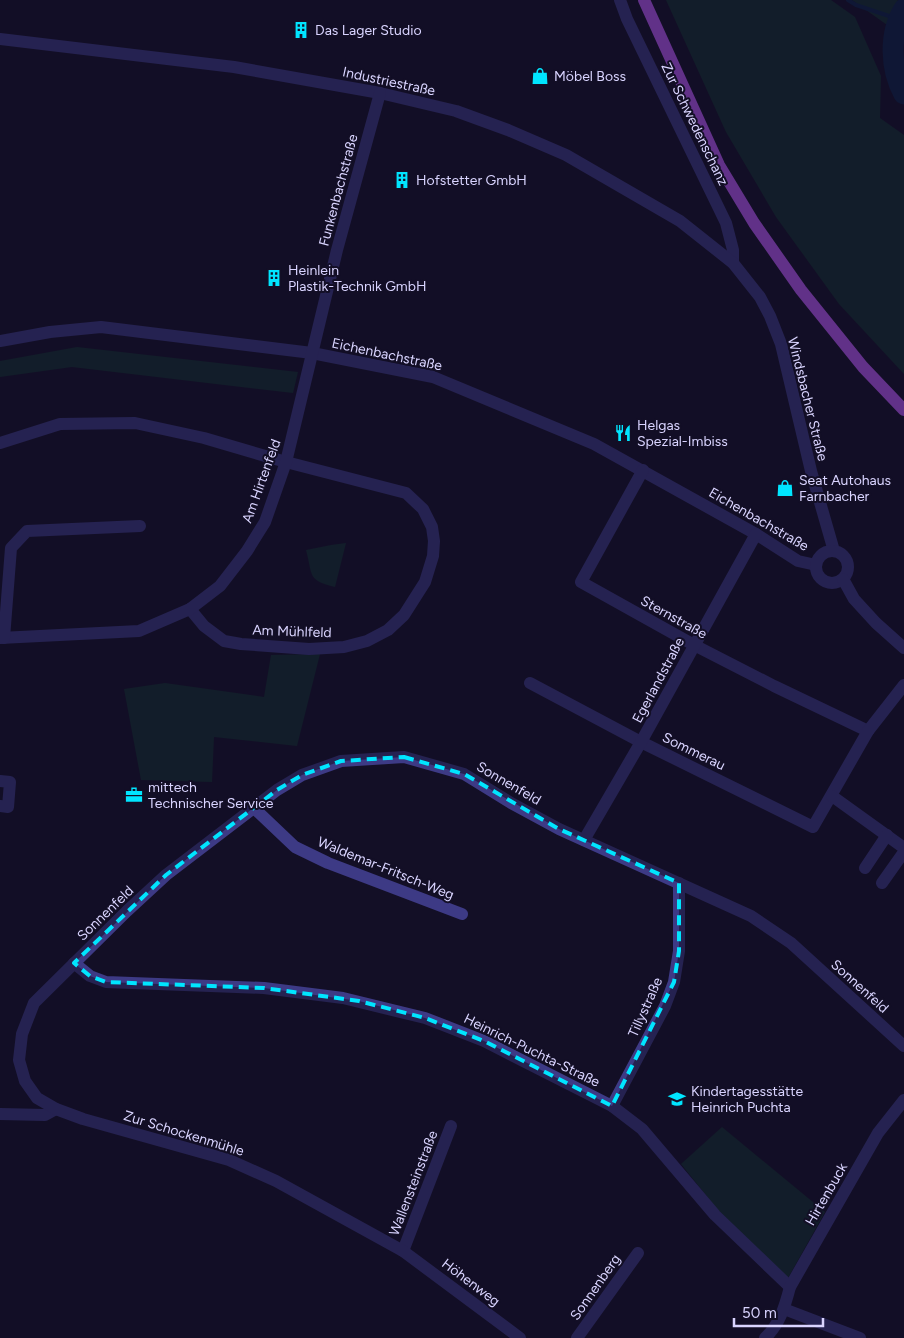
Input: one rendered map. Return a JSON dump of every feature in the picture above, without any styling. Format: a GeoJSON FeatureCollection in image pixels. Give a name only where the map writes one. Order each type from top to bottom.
{"type":"FeatureCollection","features":[{"type":"Feature","properties":{"kind":"main road"},"geometry":{"type":"LineString","coordinates":[[644,0],[719,165],[754,223],[800,290],[863,367],[904,410]]}},
{"type":"Feature","properties":{"kind":"street","name":"Zur Schwedenschanz"},"geometry":{"type":"LineString","coordinates":[[620,0],[627,19],[726,223],[734,263]]}},
{"type":"Feature","properties":{"kind":"street","name":"Industriestraße"},"geometry":{"type":"LineString","coordinates":[[0,39],[234,67],[380,93],[456,111],[508,130],[566,155],[680,221],[734,263]]}},
{"type":"Feature","properties":{"kind":"street","name":"Funkenbachstraße"},"geometry":{"type":"LineString","coordinates":[[312,353],[337,250],[380,93]]}},
{"type":"Feature","properties":{"kind":"street","name":"Windsbacher Straße"},"geometry":{"type":"LineString","coordinates":[[734,263],[760,297],[780,344],[811,471],[834,551]]}},
{"type":"Feature","properties":{"kind":"street","name":"Eichenbachstraße"},"geometry":{"type":"LineString","coordinates":[[0,341],[50,332],[101,327],[312,353],[433,377],[594,444],[756,534],[798,561],[816,565]]}},
{"type":"Feature","properties":{"kind":"street","name":"Am Hirtenfeld"},"geometry":{"type":"LineString","coordinates":[[2,638],[139,631],[190,609],[220,586],[247,551],[265,522],[286,462],[312,353]]}},
{"type":"Feature","properties":{"kind":"street","name":"Am Mühlfeld"},"geometry":{"type":"LineString","coordinates":[[0,443],[60,424],[135,423],[204,438],[286,462],[406,493],[422,508],[432,527],[434,541],[433,556],[425,582],[404,615],[388,630],[367,641],[344,647],[309,649],[224,641],[204,626],[190,609]]}},
{"type":"Feature","properties":{"kind":"street","name":"Sternstraße"},"geometry":{"type":"LineString","coordinates":[[643,470],[581,582],[694,645],[868,731]]}},
{"type":"Feature","properties":{"kind":"street"},"geometry":{"type":"LineString","coordinates":[[2,638],[11,548],[27,531],[140,526]]}},
{"type":"Feature","properties":{"kind":"street","name":"Egerlandstraße"},"geometry":{"type":"LineString","coordinates":[[584,840],[641,742],[756,534]]}},
{"type":"Feature","properties":{"kind":"street"},"geometry":{"type":"LineString","coordinates":[[829,551],[834,551],[844,556],[848,570],[843,579],[838,582],[827,582],[819,576],[816,565],[820,556],[829,551]]}},
{"type":"Feature","properties":{"kind":"street"},"geometry":{"type":"LineString","coordinates":[[843,579],[854,599],[876,623],[904,648]]}},
{"type":"Feature","properties":{"kind":"street","name":"Sommerau"},"geometry":{"type":"LineString","coordinates":[[530,683],[641,742],[814,827],[868,731],[904,685]]}},
{"type":"Feature","properties":{"kind":"street","name":"Sonnenfeld"},"geometry":{"type":"LineString","coordinates":[[56,1109],[37,1098],[25,1082],[19,1060],[22,1034],[34,1002],[166,875],[255,809],[277,790],[302,775],[341,761],[404,757],[464,774],[511,803],[559,829],[751,916],[791,943],[904,1046]]}},
{"type":"Feature","properties":{"kind":"street"},"geometry":{"type":"LineString","coordinates":[[0,781],[10,782],[8,807],[0,806]]}},
{"type":"Feature","properties":{"kind":"street"},"geometry":{"type":"LineString","coordinates":[[832,796],[904,848]]}},
{"type":"Feature","properties":{"kind":"street","name":"Waldemar-Fritsch-Weg"},"geometry":{"type":"LineString","coordinates":[[255,809],[295,848],[328,863],[462,914]]}},
{"type":"Feature","properties":{"kind":"street"},"geometry":{"type":"LineString","coordinates":[[865,868],[887,836]]}},
{"type":"Feature","properties":{"kind":"street"},"geometry":{"type":"LineString","coordinates":[[882,883],[904,852]]}},
{"type":"Feature","properties":{"kind":"street","name":"Tillystraße"},"geometry":{"type":"LineString","coordinates":[[612,1106],[665,1006],[674,982],[679,951],[679,883]]}},
{"type":"Feature","properties":{"kind":"street","name":"Heinrich-Puchta-Straße"},"geometry":{"type":"LineString","coordinates":[[74,963],[90,976],[106,982],[264,988],[359,1001],[425,1018],[484,1041],[612,1106],[642,1129],[716,1215],[790,1287]]}},
{"type":"Feature","properties":{"kind":"street","name":"Hirtenbuck"},"geometry":{"type":"LineString","coordinates":[[765,1338],[774,1330],[784,1308],[790,1287],[878,1133],[904,1100]]}},
{"type":"Feature","properties":{"kind":"street"},"geometry":{"type":"LineString","coordinates":[[0,1114],[45,1115],[56,1109]]}},
{"type":"Feature","properties":{"kind":"street","name":"Zur Schockenmühle"},"geometry":{"type":"LineString","coordinates":[[56,1109],[83,1119],[229,1160],[276,1181],[403,1250]]}},
{"type":"Feature","properties":{"kind":"street","name":"Wallensteinstraße"},"geometry":{"type":"LineString","coordinates":[[403,1250],[451,1126]]}},
{"type":"Feature","properties":{"kind":"street","name":"Höhenweg"},"geometry":{"type":"LineString","coordinates":[[403,1250],[520,1338]]}},
{"type":"Feature","properties":{"kind":"street","name":"Sonnenberg"},"geometry":{"type":"LineString","coordinates":[[577,1338],[638,1252]]}},
{"type":"Feature","properties":{"kind":"street"},"geometry":{"type":"LineString","coordinates":[[784,1308],[860,1338]]}},
{"type":"Feature","properties":{"kind":"highlighted area"},"geometry":{"type":"Polygon","coordinates":[[[404,757],[464,774],[559,829],[679,883],[679,951],[674,982],[612,1106],[484,1041],[425,1018],[359,1001],[264,988],[106,982],[90,976],[74,963],[166,875],[277,790],[302,775],[341,761],[404,757]]]}},
{"type":"Feature","properties":{"kind":"green space"},"geometry":{"type":"Polygon","coordinates":[[[666,0],[831,0],[855,17],[881,76],[880,118],[904,135],[904,374],[839,304],[776,217],[726,132],[666,0]]]}},
{"type":"Feature","properties":{"kind":"green space"},"geometry":{"type":"Polygon","coordinates":[[[852,0],[897,0],[904,5],[904,37],[852,0]]]}},
{"type":"Feature","properties":{"kind":"green space"},"geometry":{"type":"Polygon","coordinates":[[[77,347],[298,372],[293,393],[72,367],[0,377],[0,361],[77,347]]]}},
{"type":"Feature","properties":{"kind":"green space"},"geometry":{"type":"Polygon","coordinates":[[[346,543],[335,587],[315,579],[306,550],[346,543]]]}},
{"type":"Feature","properties":{"kind":"green space"},"geometry":{"type":"Polygon","coordinates":[[[320,654],[297,746],[214,737],[212,782],[141,780],[124,689],[165,683],[264,697],[271,655],[320,654]]]}},
{"type":"Feature","properties":{"kind":"green space"},"geometry":{"type":"Polygon","coordinates":[[[722,1127],[825,1212],[788,1278],[717,1209],[681,1164],[722,1127]]]}},
{"type":"Feature","properties":{"kind":"waterway"},"geometry":{"type":"LineString","coordinates":[[848,0],[856,5],[898,19]]}},
{"type":"Feature","properties":{"kind":"waterway"},"geometry":{"type":"LineString","coordinates":[[904,9],[896,29],[893,51],[896,74],[904,94]]}},
{"type":"Feature","properties":{"kind":"place","name":"Das Lager Studio"},"geometry":{"type":"Point","coordinates":[301,30]}},
{"type":"Feature","properties":{"kind":"place","name":"Möbel Boss"},"geometry":{"type":"Point","coordinates":[540,76]}},
{"type":"Feature","properties":{"kind":"place","name":"Hofstetter GmbH"},"geometry":{"type":"Point","coordinates":[402,180]}},
{"type":"Feature","properties":{"kind":"place","name":"Heinlein Plastik-Technik GmbH"},"geometry":{"type":"Point","coordinates":[274,278]}},
{"type":"Feature","properties":{"kind":"place","name":"Helgas Spezial-Imbiss"},"geometry":{"type":"Point","coordinates":[623,433]}},
{"type":"Feature","properties":{"kind":"place","name":"Seat Autohaus Farnbacher"},"geometry":{"type":"Point","coordinates":[785,488]}},
{"type":"Feature","properties":{"kind":"place","name":"mittech Technischer Service"},"geometry":{"type":"Point","coordinates":[134,795]}},
{"type":"Feature","properties":{"kind":"place","name":"Kindertagesstätte Heinrich Puchta"},"geometry":{"type":"Point","coordinates":[677,1099]}}]}
